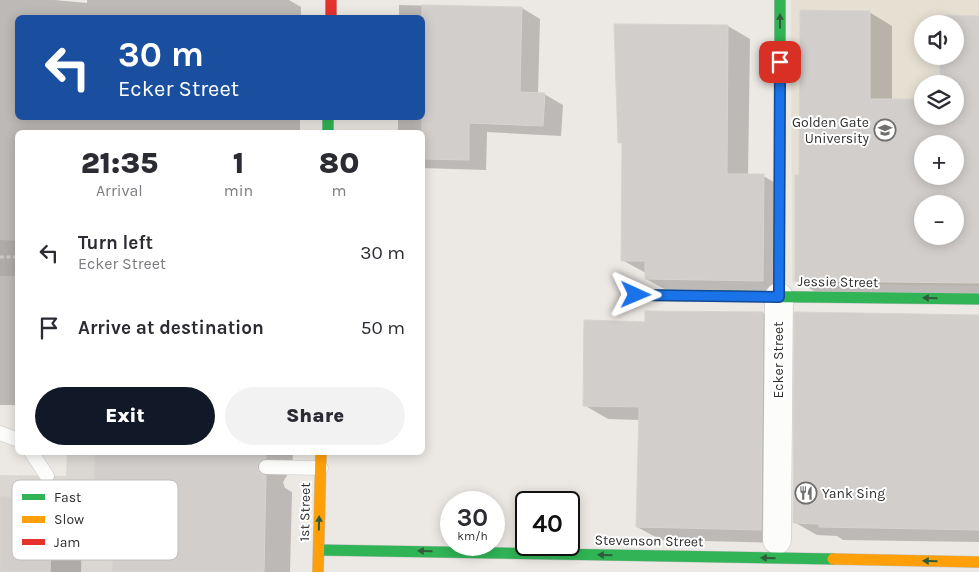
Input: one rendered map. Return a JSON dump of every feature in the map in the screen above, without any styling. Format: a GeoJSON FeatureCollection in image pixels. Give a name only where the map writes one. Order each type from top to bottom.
{"type":"FeatureCollection","features":[{"type":"Feature","properties":{"kind":"street"},"geometry":{"type":"LineString","coordinates":[[330,15],[331,0]]}},
{"type":"Feature","properties":{"kind":"street","name":"Ecker Street"},"geometry":{"type":"LineString","coordinates":[[777,540],[780,0]]}},
{"type":"Feature","properties":{"kind":"street","name":"Jessie Street"},"geometry":{"type":"LineString","coordinates":[[636,295],[979,299]]}},
{"type":"Feature","properties":{"kind":"street","name":"1st Street"},"geometry":{"type":"LineString","coordinates":[[318,572],[321,455]]}},
{"type":"Feature","properties":{"kind":"street","name":"Stevenson Street"},"geometry":{"type":"LineString","coordinates":[[319,550],[979,562]]}},
{"type":"Feature","properties":{"kind":"lane"},"geometry":{"type":"LineString","coordinates":[[0,433],[15,439]]}},
{"type":"Feature","properties":{"kind":"lane"},"geometry":{"type":"LineString","coordinates":[[33,455],[47,476]]}},
{"type":"Feature","properties":{"kind":"lane"},"geometry":{"type":"LineString","coordinates":[[266,467],[321,468]]}},
{"type":"Feature","properties":{"kind":"lane"},"geometry":{"type":"LineString","coordinates":[[748,558],[748,572]]}},
{"type":"Feature","properties":{"kind":"path"},"geometry":{"type":"LineString","coordinates":[[0,257],[15,257]]}},
{"type":"Feature","properties":{"kind":"shaded area","name":"Golden Gate University"},"geometry":{"type":"Polygon","coordinates":[[[791,0],[979,0],[979,286],[792,283],[791,0]]]}},
{"type":"Feature","properties":{"kind":"shaded area"},"geometry":{"type":"Polygon","coordinates":[[[0,240],[15,241],[15,276],[0,276],[0,240]]]}},
{"type":"Feature","properties":{"kind":"shaded area"},"geometry":{"type":"Polygon","coordinates":[[[67,455],[94,455],[94,480],[12,480],[12,496],[0,496],[0,475],[66,476],[67,455]]]}},
{"type":"Feature","properties":{"kind":"shaded area"},"geometry":{"type":"Polygon","coordinates":[[[50,560],[112,560],[112,572],[50,572],[50,560]]]}},
{"type":"Feature","properties":{"kind":"building"},"geometry":{"type":"Polygon","coordinates":[[[422,5],[522,7],[520,92],[545,93],[543,126],[469,123],[469,160],[425,159],[425,130],[422,130],[422,120],[425,120],[425,15],[422,15],[422,5]]]}},
{"type":"Feature","properties":{"kind":"building","name":"Golden Gate University"},"geometry":{"type":"Polygon","coordinates":[[[800,10],[870,11],[870,99],[914,99],[914,125],[964,125],[964,75],[940,75],[940,65],[964,65],[964,16],[979,16],[979,283],[795,281],[795,175],[799,175],[800,10]]]}},
{"type":"Feature","properties":{"kind":"building"},"geometry":{"type":"Polygon","coordinates":[[[614,24],[728,25],[727,174],[764,174],[763,281],[645,279],[645,261],[621,261],[622,143],[618,143],[614,24]]]}},
{"type":"Feature","properties":{"kind":"building"},"geometry":{"type":"Polygon","coordinates":[[[645,311],[763,312],[761,530],[636,527],[639,407],[583,406],[584,320],[645,322],[645,311]]]}},
{"type":"Feature","properties":{"kind":"building"},"geometry":{"type":"Polygon","coordinates":[[[794,312],[979,315],[979,530],[819,527],[819,524],[793,523],[794,312]]]}},
{"type":"Feature","properties":{"kind":"building"},"geometry":{"type":"Polygon","coordinates":[[[94,455],[266,455],[266,458],[261,460],[257,466],[259,472],[266,476],[264,572],[112,572],[112,560],[178,560],[178,480],[94,480],[94,455]]]}},
{"type":"Feature","properties":{"kind":"building"},"geometry":{"type":"Polygon","coordinates":[[[0,496],[12,496],[12,560],[50,560],[50,572],[0,572],[0,496]]]}},
{"type":"Feature","properties":{"kind":"traffic: fast"},"geometry":{"type":"LineString","coordinates":[[780,0],[780,93]]}},
{"type":"Feature","properties":{"kind":"traffic: fast"},"geometry":{"type":"LineString","coordinates":[[328,120],[328,130]]}},
{"type":"Feature","properties":{"kind":"traffic: fast"},"geometry":{"type":"LineString","coordinates":[[636,295],[979,299]]}},
{"type":"Feature","properties":{"kind":"traffic: fast"},"geometry":{"type":"LineString","coordinates":[[319,550],[833,559]]}},
{"type":"Feature","properties":{"kind":"traffic: slow"},"geometry":{"type":"LineString","coordinates":[[318,572],[321,455]]}},
{"type":"Feature","properties":{"kind":"traffic: slow"},"geometry":{"type":"LineString","coordinates":[[833,559],[979,562]]}},
{"type":"Feature","properties":{"kind":"traffic: jam"},"geometry":{"type":"LineString","coordinates":[[331,0],[331,15]]}},
{"type":"Feature","properties":{"kind":"traffic: jam"},"geometry":{"type":"LineString","coordinates":[[779,297],[780,93]]}},
{"type":"Feature","properties":{"kind":"place","name":"Golden Gate University"},"geometry":{"type":"Point","coordinates":[885,130]}},
{"type":"Feature","properties":{"kind":"place","name":"Yank Sing"},"geometry":{"type":"Point","coordinates":[806,493]}},
{"type":"Feature","properties":{"kind":"route"},"geometry":{"type":"LineString","coordinates":[[636,295],[779,297],[780,62]]}}]}
